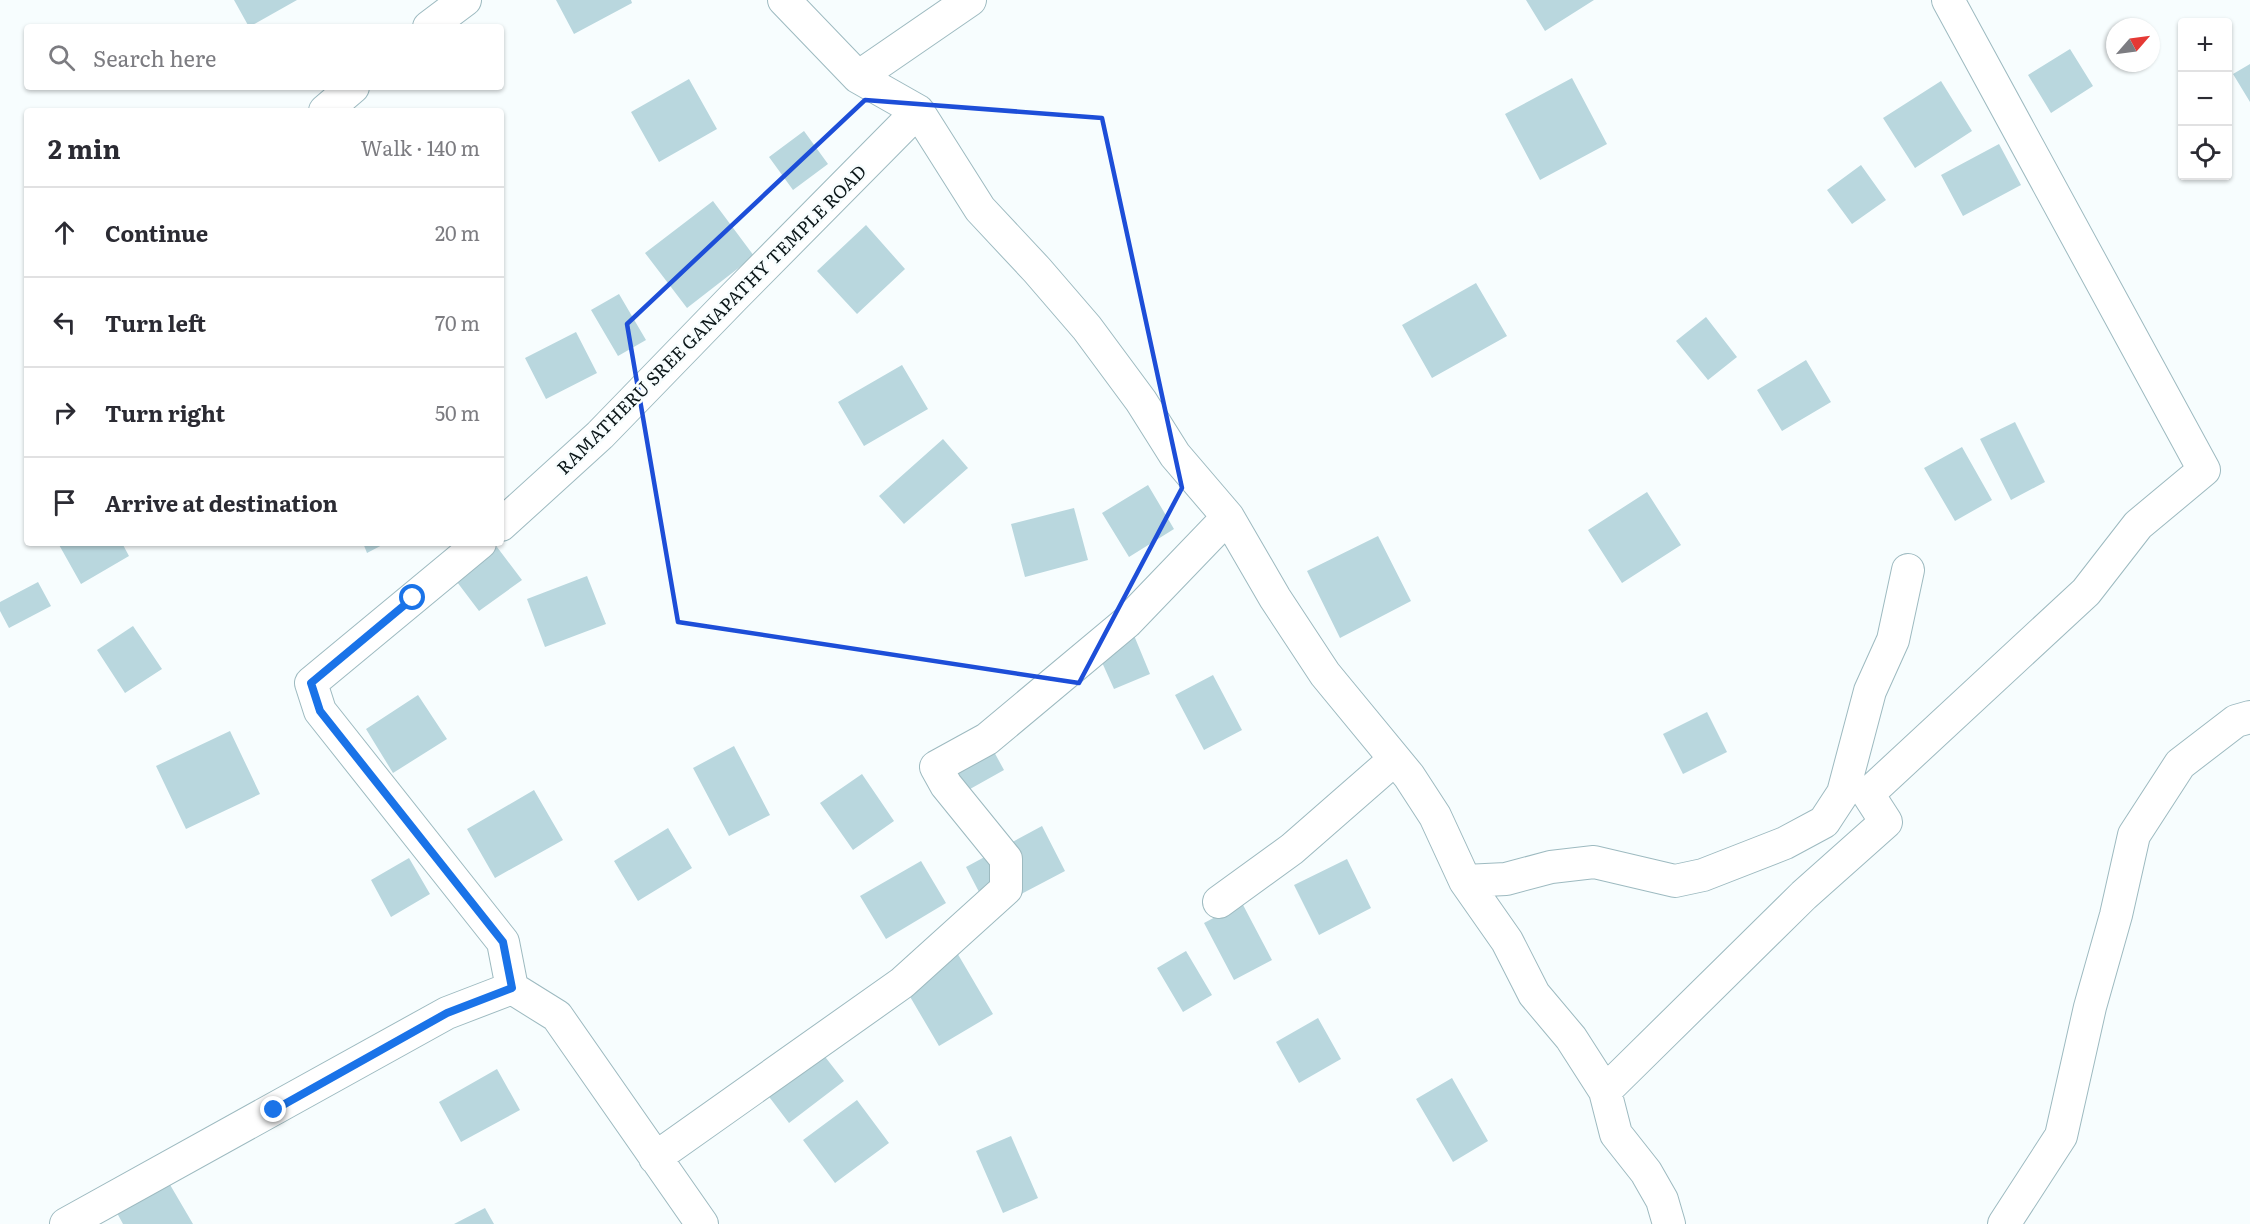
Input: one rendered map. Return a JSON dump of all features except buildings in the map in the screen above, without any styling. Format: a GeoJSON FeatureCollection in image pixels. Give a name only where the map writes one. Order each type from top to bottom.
{"type":"FeatureCollection","features":[{"type":"Feature","properties":{"kind":"street"},"geometry":{"type":"LineString","coordinates":[[433,24],[465,0]]}},
{"type":"Feature","properties":{"kind":"street"},"geometry":{"type":"LineString","coordinates":[[784,0],[858,77],[918,111],[980,209],[1038,270],[1087,327],[1141,402],[1175,455],[1228,517],[1275,598],[1325,674],[1409,776],[1435,816],[1465,881],[1507,941],[1534,994],[1571,1038],[1605,1091],[1616,1134],[1646,1172],[1662,1200],[1669,1224]]}},
{"type":"Feature","properties":{"kind":"street"},"geometry":{"type":"LineString","coordinates":[[858,77],[970,0]]}},
{"type":"Feature","properties":{"kind":"street"},"geometry":{"type":"LineString","coordinates":[[1605,1091],[1804,895],[1886,822],[1868,794],[2086,592],[2138,525],[2204,470],[1948,0]]}},
{"type":"Feature","properties":{"kind":"street"},"geometry":{"type":"LineString","coordinates":[[328,108],[350,90]]}},
{"type":"Feature","properties":{"kind":"street","name":"RAMATHERU SREE GANAPATHY TEMPLE ROAD"},"geometry":{"type":"LineString","coordinates":[[504,522],[600,435],[918,111]]}},
{"type":"Feature","properties":{"kind":"street"},"geometry":{"type":"LineString","coordinates":[[655,1158],[902,983],[1006,888],[1006,860],[946,785],[936,767],[987,739],[1127,622],[1228,517]]}},
{"type":"Feature","properties":{"kind":"street"},"geometry":{"type":"LineString","coordinates":[[476,546],[311,683],[320,711],[503,942],[512,988],[557,1016],[702,1224]]}},
{"type":"Feature","properties":{"kind":"street"},"geometry":{"type":"LineString","coordinates":[[1465,881],[1506,879],[1551,867],[1594,862],[1675,881],[1703,875],[1785,843],[1824,822],[1843,793],[1870,691],[1893,640],[1908,570]]}},
{"type":"Feature","properties":{"kind":"street"},"geometry":{"type":"LineString","coordinates":[[2004,1224],[2061,1136],[2090,1007],[2116,915],[2134,835],[2180,764],[2236,721],[2250,717]]}},
{"type":"Feature","properties":{"kind":"street"},"geometry":{"type":"LineString","coordinates":[[1219,902],[1292,849],[1395,759]]}},
{"type":"Feature","properties":{"kind":"street"},"geometry":{"type":"LineString","coordinates":[[66,1224],[447,1013],[512,988]]}},
{"type":"Feature","properties":{"kind":"highlighted area"},"geometry":{"type":"Polygon","coordinates":[[[865,100],[1102,118],[1182,488],[1079,683],[678,622],[627,324],[865,100]]]}},
{"type":"Feature","properties":{"kind":"route"},"geometry":{"type":"LineString","coordinates":[[274,1110],[447,1013],[512,988],[503,942],[320,711],[311,683],[413,598]]}}]}
